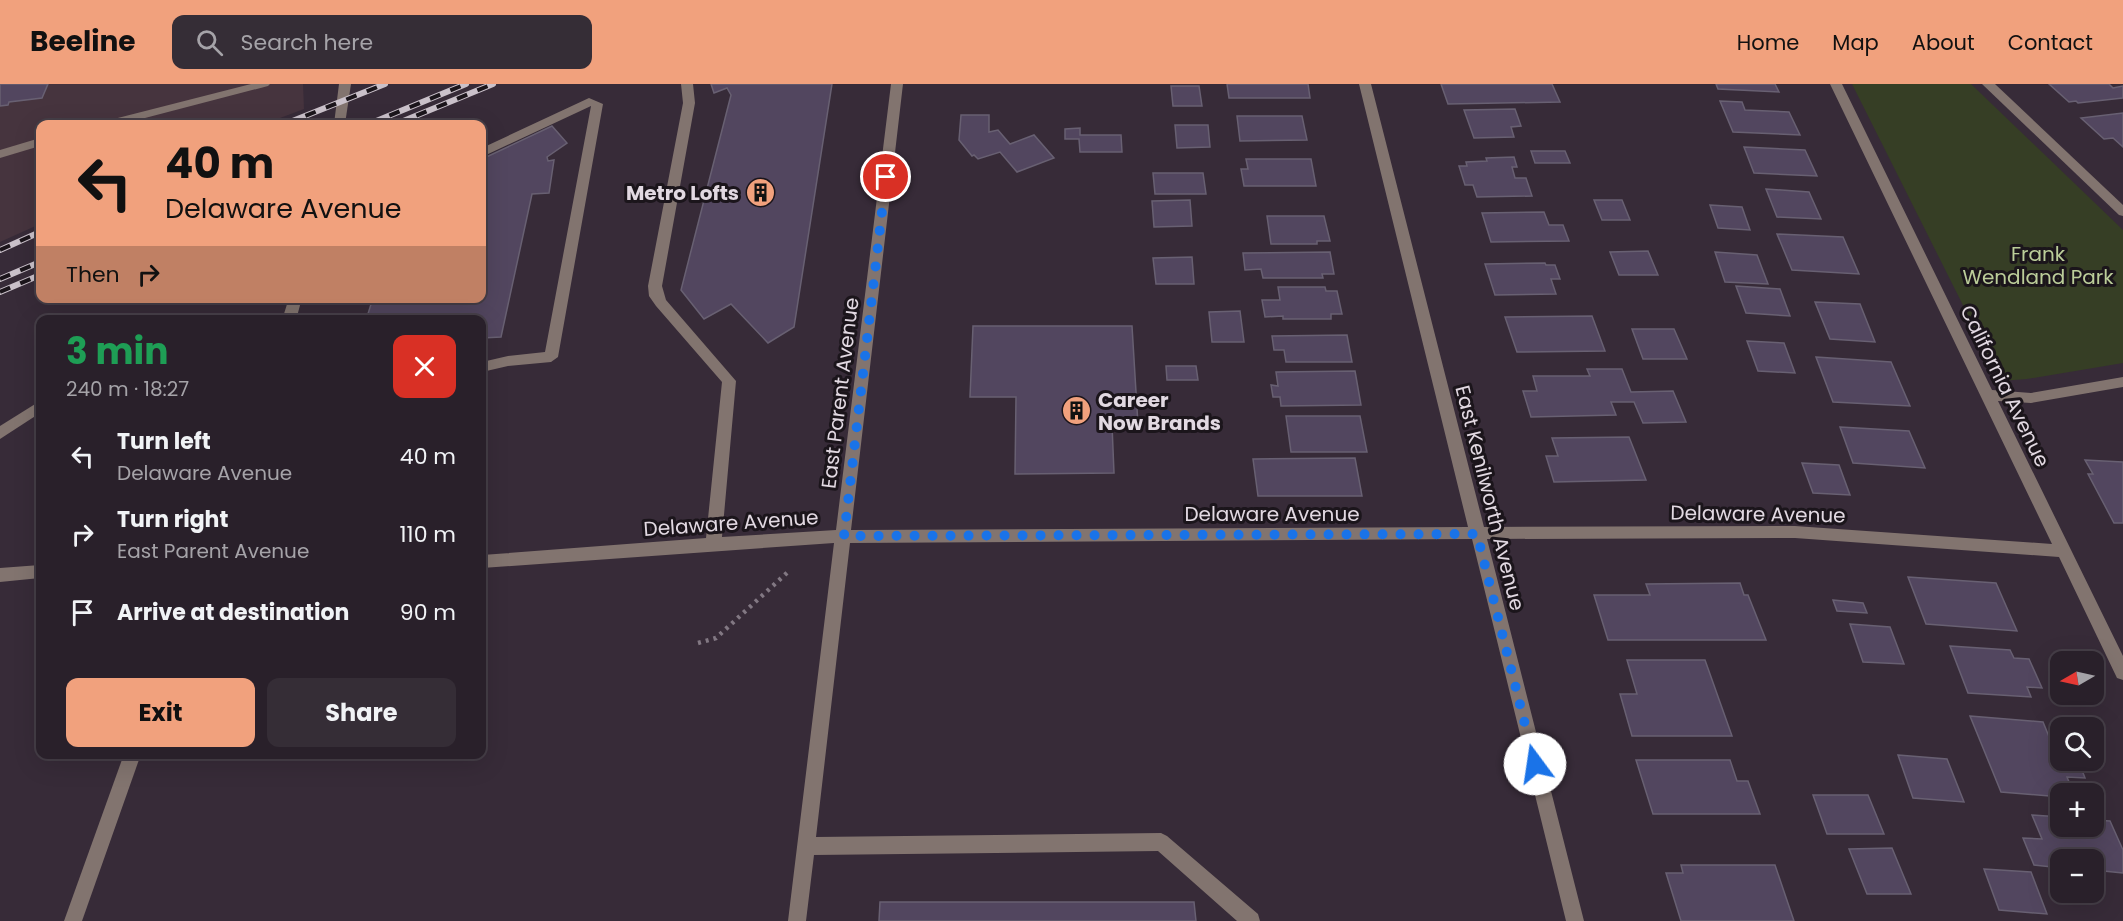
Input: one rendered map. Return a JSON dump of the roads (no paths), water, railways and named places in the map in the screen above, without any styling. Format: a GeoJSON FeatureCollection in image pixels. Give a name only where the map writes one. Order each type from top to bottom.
{"type":"FeatureCollection","features":[{"type":"Feature","properties":{"kind":"street"},"geometry":{"type":"LineString","coordinates":[[125,120],[264,84]]}},
{"type":"Feature","properties":{"kind":"street"},"geometry":{"type":"LineString","coordinates":[[340,120],[345,84]]}},
{"type":"Feature","properties":{"kind":"street"},"geometry":{"type":"LineString","coordinates":[[687,84],[689,103],[655,286],[656,296],[661,303],[729,381],[713,546]]}},
{"type":"Feature","properties":{"kind":"street","name":"East Parent Avenue"},"geometry":{"type":"LineString","coordinates":[[797,921],[897,84]]}},
{"type":"Feature","properties":{"kind":"street","name":"East Kenilworth Avenue"},"geometry":{"type":"LineString","coordinates":[[1365,84],[1575,921]]}},
{"type":"Feature","properties":{"kind":"street","name":"California Avenue"},"geometry":{"type":"LineString","coordinates":[[1836,84],[2123,673]]}},
{"type":"Feature","properties":{"kind":"street"},"geometry":{"type":"LineString","coordinates":[[1988,84],[2123,212]]}},
{"type":"Feature","properties":{"kind":"street"},"geometry":{"type":"LineString","coordinates":[[486,150],[589,102],[597,104],[551,357],[508,361],[486,366]]}},
{"type":"Feature","properties":{"kind":"street"},"geometry":{"type":"LineString","coordinates":[[0,154],[36,143]]}},
{"type":"Feature","properties":{"kind":"street"},"geometry":{"type":"LineString","coordinates":[[1987,395],[2031,398],[2123,382]]}},
{"type":"Feature","properties":{"kind":"street"},"geometry":{"type":"LineString","coordinates":[[0,433],[36,409]]}},
{"type":"Feature","properties":{"kind":"street","name":"Delaware Avenue"},"geometry":{"type":"LineString","coordinates":[[486,562],[844,536],[1795,532],[2063,551]]}},
{"type":"Feature","properties":{"kind":"street"},"geometry":{"type":"LineString","coordinates":[[0,575],[36,572]]}},
{"type":"Feature","properties":{"kind":"street"},"geometry":{"type":"LineString","coordinates":[[73,921],[131,759]]}},
{"type":"Feature","properties":{"kind":"street"},"geometry":{"type":"LineString","coordinates":[[807,846],[1161,842],[1251,921]]}},
{"type":"Feature","properties":{"kind":"railway"},"geometry":{"type":"LineString","coordinates":[[295,120],[385,84]]}},
{"type":"Feature","properties":{"kind":"railway"},"geometry":{"type":"LineString","coordinates":[[379,120],[466,84]]}},
{"type":"Feature","properties":{"kind":"railway"},"geometry":{"type":"LineString","coordinates":[[406,120],[493,84]]}},
{"type":"Feature","properties":{"kind":"railway"},"geometry":{"type":"LineString","coordinates":[[0,250],[36,234]]}},
{"type":"Feature","properties":{"kind":"railway"},"geometry":{"type":"LineString","coordinates":[[0,279],[36,264]]}},
{"type":"Feature","properties":{"kind":"railway"},"geometry":{"type":"LineString","coordinates":[[0,292],[36,277]]}},
{"type":"Feature","properties":{"kind":"place","name":"Metro Lofts"},"geometry":{"type":"Point","coordinates":[760,193]}},
{"type":"Feature","properties":{"kind":"place","name":"Career Now Brands"},"geometry":{"type":"Point","coordinates":[1077,411]}},
{"type":"Feature","properties":{"kind":"park label","name":"Frank Wendland Park"},"geometry":{"type":"Point","coordinates":[2038,266]}}]}
